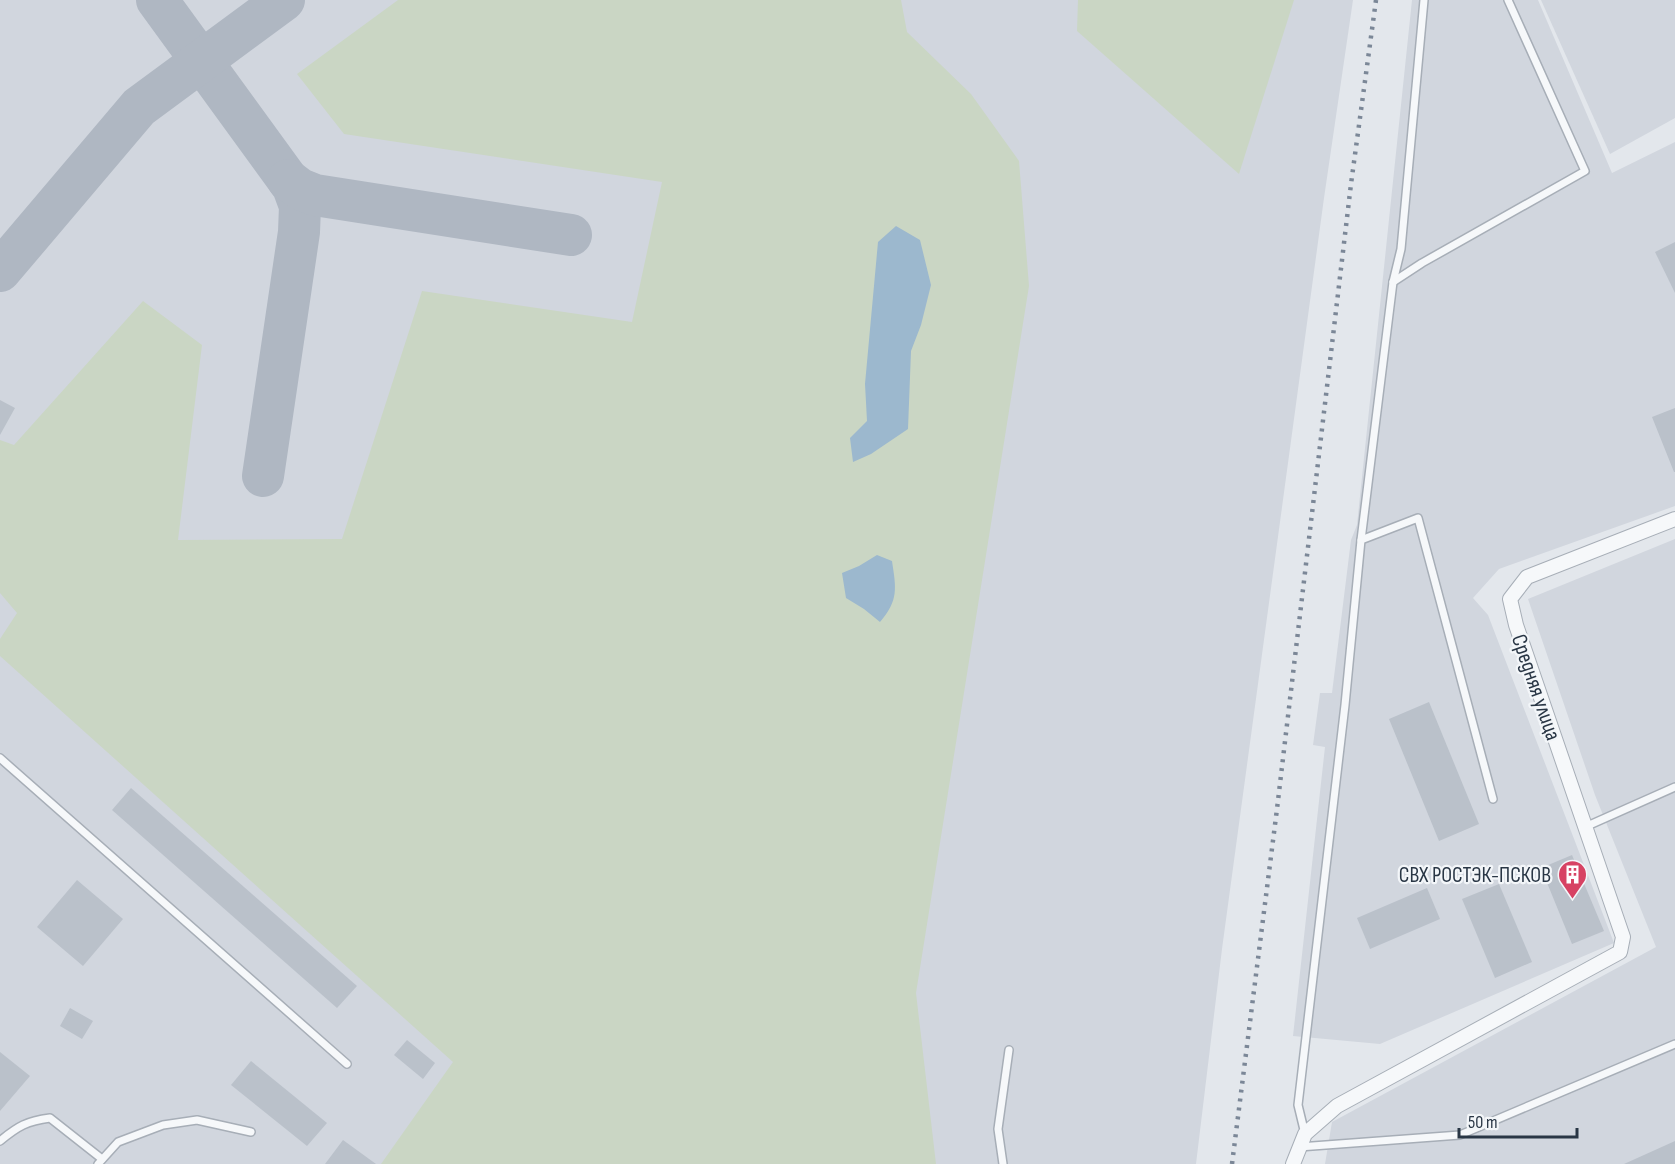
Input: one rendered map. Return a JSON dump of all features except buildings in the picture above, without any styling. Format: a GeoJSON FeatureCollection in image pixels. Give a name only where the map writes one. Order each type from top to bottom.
{"type":"FeatureCollection","features":[{"type":"Feature","properties":{"kind":"street","name":"Средняя улица"},"geometry":{"type":"LineString","coordinates":[[1305,1134],[1337,1106],[1620,952],[1623,937],[1516,625],[1510,599],[1527,577],[1675,519]]}},
{"type":"Feature","properties":{"kind":"street"},"geometry":{"type":"LineString","coordinates":[[1293,1164],[1305,1134]]}},
{"type":"Feature","properties":{"kind":"lane"},"geometry":{"type":"LineString","coordinates":[[1305,1134],[1298,1105],[1345,705],[1361,540],[1394,282],[1401,249],[1424,0]]}},
{"type":"Feature","properties":{"kind":"lane"},"geometry":{"type":"LineString","coordinates":[[1394,282],[1422,263],[1584,171],[1508,0]]}},
{"type":"Feature","properties":{"kind":"lane"},"geometry":{"type":"LineString","coordinates":[[1361,540],[1418,518],[1493,799]]}},
{"type":"Feature","properties":{"kind":"lane"},"geometry":{"type":"LineString","coordinates":[[0,758],[347,1064]]}},
{"type":"Feature","properties":{"kind":"lane"},"geometry":{"type":"LineString","coordinates":[[1586,827],[1675,787]]}},
{"type":"Feature","properties":{"kind":"lane"},"geometry":{"type":"LineString","coordinates":[[1299,1147],[1460,1135],[1675,1044]]}},
{"type":"Feature","properties":{"kind":"lane"},"geometry":{"type":"LineString","coordinates":[[1003,1164],[998,1129],[1009,1050]]}},
{"type":"Feature","properties":{"kind":"lane"},"geometry":{"type":"LineString","coordinates":[[0,1141],[31,1120],[50,1118],[100,1162],[118,1142],[164,1125],[197,1120],[251,1132]]}},
{"type":"Feature","properties":{"kind":"shaded area"},"geometry":{"type":"Polygon","coordinates":[[[0,0],[1353,0],[1222,949],[1196,1164],[0,1164],[0,0]]]}},
{"type":"Feature","properties":{"kind":"shaded area"},"geometry":{"type":"Polygon","coordinates":[[[1412,0],[1538,0],[1612,173],[1675,142],[1675,506],[1499,569],[1473,598],[1488,615],[1614,943],[1380,1044],[1293,1036],[1325,747],[1313,745],[1320,693],[1332,693],[1351,540],[1357,525],[1412,0]]]}},
{"type":"Feature","properties":{"kind":"shaded area"},"geometry":{"type":"Polygon","coordinates":[[[1541,0],[1675,0],[1675,118],[1610,154],[1541,0]]]}},
{"type":"Feature","properties":{"kind":"shaded area"},"geometry":{"type":"Polygon","coordinates":[[[1675,539],[1675,1164],[1325,1164],[1332,1122],[1656,947],[1595,795],[1528,599],[1675,539]]]}},
{"type":"Feature","properties":{"kind":"green space"},"geometry":{"type":"Polygon","coordinates":[[[398,0],[901,0],[907,32],[971,94],[1019,161],[1029,286],[916,993],[936,1164],[381,1164],[453,1062],[0,656],[0,639],[17,613],[0,593],[0,440],[14,445],[143,301],[202,345],[178,540],[342,539],[422,291],[632,322],[662,182],[344,134],[297,74],[398,0]]]}},
{"type":"Feature","properties":{"kind":"green space"},"geometry":{"type":"Polygon","coordinates":[[[1078,0],[1294,0],[1239,174],[1077,31],[1078,0]]]}},
{"type":"Feature","properties":{"kind":"water"},"geometry":{"type":"Polygon","coordinates":[[[896,226],[920,240],[931,285],[921,325],[911,351],[908,429],[871,454],[853,462],[850,438],[867,421],[865,384],[878,242],[896,226]]]}},
{"type":"Feature","properties":{"kind":"water"},"geometry":{"type":"Polygon","coordinates":[[[877,555],[892,561],[895,586],[893,600],[880,622],[846,598],[842,573],[877,555]]]}},
{"type":"Feature","properties":{"kind":"taxiway"},"geometry":{"type":"LineString","coordinates":[[157,0],[293,187],[300,206],[299,232],[263,476]]}},
{"type":"Feature","properties":{"kind":"taxiway"},"geometry":{"type":"LineString","coordinates":[[0,271],[139,107],[284,0]]}},
{"type":"Feature","properties":{"kind":"taxiway"},"geometry":{"type":"LineString","coordinates":[[288,180],[300,189],[315,195],[571,235]]}},
{"type":"Feature","properties":{"kind":"railway"},"geometry":{"type":"LineString","coordinates":[[1232,1164],[1277,809],[1351,184],[1376,0]]}},
{"type":"Feature","properties":{"kind":"place","name":"СВХ РОСТЭК-ПСКОВ"},"geometry":{"type":"Point","coordinates":[1572,900]}}]}
